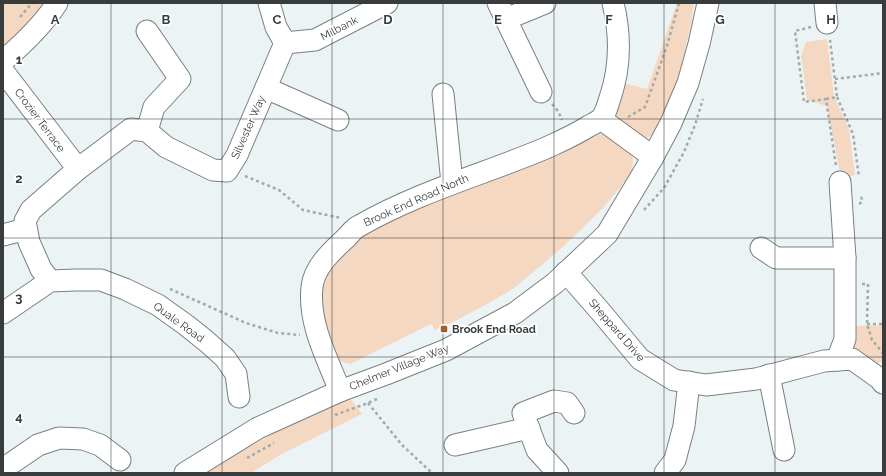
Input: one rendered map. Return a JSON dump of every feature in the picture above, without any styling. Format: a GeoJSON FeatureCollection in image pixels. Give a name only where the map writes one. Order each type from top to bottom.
{"type":"FeatureCollection","features":[{"type":"Feature","properties":{"kind":"street"},"geometry":{"type":"LineString","coordinates":[[3,61],[21,46],[57,3]]}},
{"type":"Feature","properties":{"kind":"street"},"geometry":{"type":"LineString","coordinates":[[269,3],[276,27],[285,44]]}},
{"type":"Feature","properties":{"kind":"street","name":"Milbank"},"geometry":{"type":"LineString","coordinates":[[285,44],[315,40],[387,3]]}},
{"type":"Feature","properties":{"kind":"street"},"geometry":{"type":"LineString","coordinates":[[541,92],[502,11],[545,3]]}},
{"type":"Feature","properties":{"kind":"street"},"geometry":{"type":"LineString","coordinates":[[613,3],[618,23],[619,58],[616,82],[607,108],[608,124],[653,157]]}},
{"type":"Feature","properties":{"kind":"street","name":"Chelmer Village Way"},"geometry":{"type":"LineString","coordinates":[[185,473],[258,428],[340,391],[446,350],[515,313],[555,283],[607,234],[653,157],[671,123],[688,83],[699,44],[708,3]]}},
{"type":"Feature","properties":{"kind":"street"},"geometry":{"type":"LineString","coordinates":[[3,314],[50,281],[41,269],[29,242],[25,221],[31,210],[78,169],[131,129],[147,131],[154,107],[180,79],[147,31]]}},
{"type":"Feature","properties":{"kind":"street","name":"Silvester Way"},"geometry":{"type":"LineString","coordinates":[[147,131],[166,147],[213,170],[227,171],[237,155],[285,44]]}},
{"type":"Feature","properties":{"kind":"street","name":"Crozier Terrace"},"geometry":{"type":"LineString","coordinates":[[3,71],[78,169]]}},
{"type":"Feature","properties":{"kind":"street","name":"Silvester Way"},"geometry":{"type":"LineString","coordinates":[[266,88],[338,120]]}},
{"type":"Feature","properties":{"kind":"street"},"geometry":{"type":"LineString","coordinates":[[443,94],[452,183]]}},
{"type":"Feature","properties":{"kind":"street","name":"Brook End Road North"},"geometry":{"type":"LineString","coordinates":[[340,391],[321,342],[312,313],[312,285],[318,270],[328,254],[357,226],[405,203],[452,183],[512,162],[608,124]]}},
{"type":"Feature","properties":{"kind":"street"},"geometry":{"type":"LineString","coordinates":[[837,360],[845,339],[845,258],[842,216],[849,181]]}},
{"type":"Feature","properties":{"kind":"street"},"geometry":{"type":"LineString","coordinates":[[3,235],[26,229]]}},
{"type":"Feature","properties":{"kind":"street"},"geometry":{"type":"LineString","coordinates":[[761,248],[776,258],[845,258]]}},
{"type":"Feature","properties":{"kind":"street","name":"Sheppard Drive"},"geometry":{"type":"LineString","coordinates":[[566,272],[640,359],[674,380],[706,385],[756,379],[824,361],[852,359],[880,379],[883,383]]}},
{"type":"Feature","properties":{"kind":"street","name":"Quale Road"},"geometry":{"type":"LineString","coordinates":[[50,281],[102,280],[158,305],[186,325],[225,358],[236,374],[239,397]]}},
{"type":"Feature","properties":{"kind":"street"},"geometry":{"type":"LineString","coordinates":[[769,375],[784,450]]}},
{"type":"Feature","properties":{"kind":"street"},"geometry":{"type":"LineString","coordinates":[[666,473],[675,460],[684,426],[689,382]]}},
{"type":"Feature","properties":{"kind":"street"},"geometry":{"type":"LineString","coordinates":[[455,445],[526,421],[554,401],[567,403],[574,413]]}},
{"type":"Feature","properties":{"kind":"street"},"geometry":{"type":"LineString","coordinates":[[526,421],[537,450],[558,473]]}},
{"type":"Feature","properties":{"kind":"street"},"geometry":{"type":"LineString","coordinates":[[3,469],[38,445],[59,438],[83,439],[89,441],[100,445],[120,460]]}},
{"type":"Feature","properties":{"kind":"path"},"geometry":{"type":"LineString","coordinates":[[19,19],[32,3]]}},
{"type":"Feature","properties":{"kind":"path"},"geometry":{"type":"LineString","coordinates":[[608,124],[620,122],[645,107],[667,46],[679,3]]}},
{"type":"Feature","properties":{"kind":"path"},"geometry":{"type":"LineString","coordinates":[[837,97],[804,102],[795,32],[826,13],[837,97],[853,134],[849,181]]}},
{"type":"Feature","properties":{"kind":"path"},"geometry":{"type":"LineString","coordinates":[[834,79],[883,73]]}},
{"type":"Feature","properties":{"kind":"path"},"geometry":{"type":"LineString","coordinates":[[541,92],[558,111],[570,138]]}},
{"type":"Feature","properties":{"kind":"path"},"geometry":{"type":"LineString","coordinates":[[826,99],[849,181]]}},
{"type":"Feature","properties":{"kind":"path"},"geometry":{"type":"LineString","coordinates":[[227,171],[242,175],[279,190],[303,210],[342,218],[357,226]]}},
{"type":"Feature","properties":{"kind":"path"},"geometry":{"type":"LineString","coordinates":[[842,216],[862,202],[860,187]]}},
{"type":"Feature","properties":{"kind":"path"},"geometry":{"type":"LineString","coordinates":[[845,285],[868,284],[867,324],[872,340],[883,353]]}},
{"type":"Feature","properties":{"kind":"path"},"geometry":{"type":"LineString","coordinates":[[334,415],[368,403],[402,445],[432,473]]}},
{"type":"Feature","properties":{"kind":"path"},"geometry":{"type":"LineString","coordinates":[[243,461],[276,442]]}},
{"type":"Feature","properties":{"kind":"shaded area"},"geometry":{"type":"Polygon","coordinates":[[[3,3],[53,3],[3,56],[3,3]]]}},
{"type":"Feature","properties":{"kind":"shaded area"},"geometry":{"type":"Polygon","coordinates":[[[677,3],[694,3],[681,69],[659,130],[646,139],[615,118],[614,107],[623,83],[647,89],[677,3]]]}},
{"type":"Feature","properties":{"kind":"shaded area"},"geometry":{"type":"Polygon","coordinates":[[[827,39],[834,96],[849,129],[855,175],[841,178],[827,106],[807,100],[801,56],[806,42],[827,39]]]}},
{"type":"Feature","properties":{"kind":"shaded area"},"geometry":{"type":"Polygon","coordinates":[[[604,134],[615,138],[632,154],[633,164],[631,173],[603,208],[563,247],[514,288],[457,320],[435,330],[431,324],[350,364],[339,361],[324,335],[318,289],[336,254],[362,230],[590,136],[604,134]]]}},
{"type":"Feature","properties":{"kind":"shaded area"},"geometry":{"type":"Polygon","coordinates":[[[883,325],[883,361],[872,365],[856,353],[851,341],[851,326],[883,325]]]}},
{"type":"Feature","properties":{"kind":"shaded area"},"geometry":{"type":"Polygon","coordinates":[[[350,398],[362,414],[280,455],[251,473],[207,473],[285,427],[350,398]]]}},
{"type":"Feature","properties":{"kind":"place","name":"Brook End Road"},"geometry":{"type":"Point","coordinates":[444,329]}}]}
